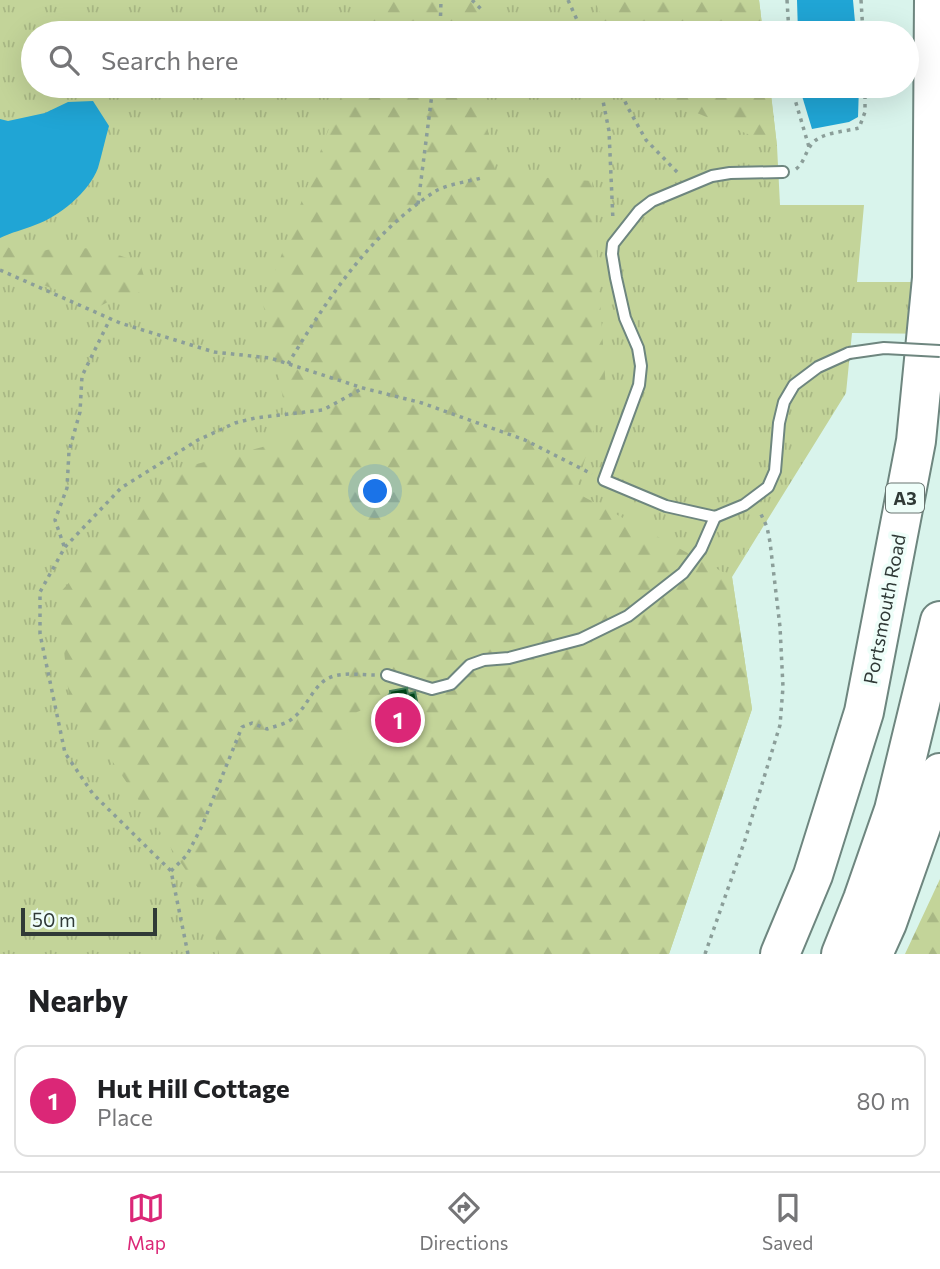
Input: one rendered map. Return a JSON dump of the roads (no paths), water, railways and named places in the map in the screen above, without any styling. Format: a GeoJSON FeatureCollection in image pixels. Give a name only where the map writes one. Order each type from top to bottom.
{"type":"FeatureCollection","features":[{"type":"Feature","properties":{"kind":"highway","name":"Portsmouth Road"},"geometry":{"type":"LineString","coordinates":[[780,954],[813,875],[864,712],[916,441],[932,278],[934,0]]}},
{"type":"Feature","properties":{"kind":"highway"},"geometry":{"type":"LineString","coordinates":[[841,954],[894,810],[940,621]]}},
{"type":"Feature","properties":{"kind":"highway"},"geometry":{"type":"LineString","coordinates":[[873,954],[892,911],[940,773]]}},
{"type":"Feature","properties":{"kind":"lane"},"geometry":{"type":"LineString","coordinates":[[783,172],[712,176],[652,201],[639,211],[613,244],[616,278],[641,366],[639,385],[604,480],[666,506],[715,517],[753,499],[768,486],[775,471],[779,423],[784,402],[794,385],[818,367],[849,353],[884,348],[940,351]]}},
{"type":"Feature","properties":{"kind":"lane"},"geometry":{"type":"LineString","coordinates":[[387,676],[432,690],[451,684],[470,665],[484,660],[509,658],[581,639],[628,615],[683,573],[701,549],[715,517]]}},
{"type":"Feature","properties":{"kind":"water"},"geometry":{"type":"Polygon","coordinates":[[[797,0],[853,0],[855,21],[798,21],[797,0]]]}},
{"type":"Feature","properties":{"kind":"water"},"geometry":{"type":"Polygon","coordinates":[[[803,98],[859,98],[858,117],[849,122],[812,129],[803,98]]]}},
{"type":"Feature","properties":{"kind":"water"},"geometry":{"type":"Polygon","coordinates":[[[93,101],[109,126],[98,168],[88,186],[54,216],[0,238],[0,119],[8,121],[45,113],[68,102],[93,101]]]}},
{"type":"Feature","properties":{"kind":"place","name":"Hut Hill Cottage"},"geometry":{"type":"Point","coordinates":[398,720]}}]}
